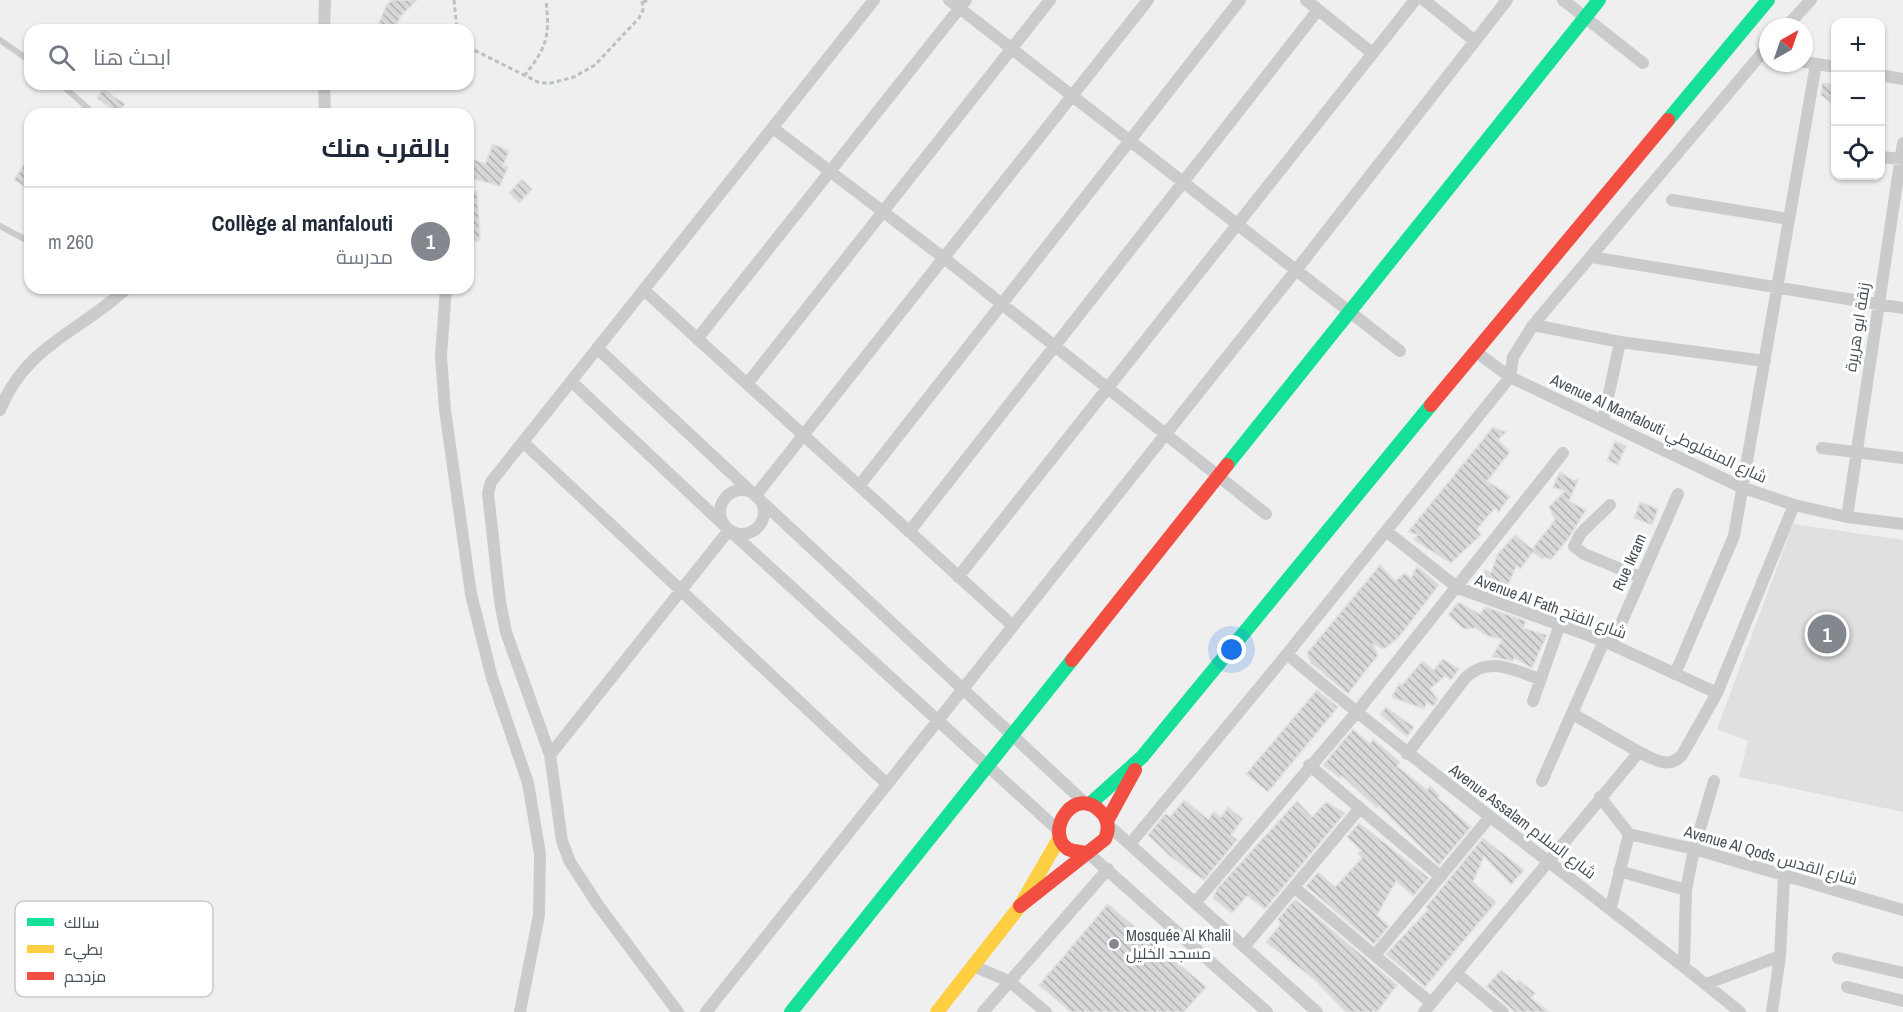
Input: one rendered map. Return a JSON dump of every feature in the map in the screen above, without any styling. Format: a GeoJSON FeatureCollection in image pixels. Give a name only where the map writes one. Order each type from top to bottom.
{"type":"FeatureCollection","features":[{"type":"Feature","properties":{"kind":"main road"},"geometry":{"type":"LineString","coordinates":[[791,1012],[987,766],[1014,736],[1599,0]]}},
{"type":"Feature","properties":{"kind":"main road"},"geometry":{"type":"LineString","coordinates":[[937,1012],[1020,906],[1059,834],[1062,814],[1068,808],[1088,804],[1142,758],[1475,351],[1768,0]]}},
{"type":"Feature","properties":{"kind":"main road"},"geometry":{"type":"LineString","coordinates":[[1020,906],[1087,853],[1104,843],[1108,823],[1142,758]]}},
{"type":"Feature","properties":{"kind":"main road"},"geometry":{"type":"LineString","coordinates":[[1088,804],[1104,814],[1108,823]]}},
{"type":"Feature","properties":{"kind":"main road"},"geometry":{"type":"LineString","coordinates":[[1059,834],[1071,849],[1087,853]]}},
{"type":"Feature","properties":{"kind":"street"},"geometry":{"type":"LineString","coordinates":[[324,24],[325,0]]}},
{"type":"Feature","properties":{"kind":"street"},"geometry":{"type":"LineString","coordinates":[[678,1012],[598,905],[570,862],[562,841],[550,755],[506,632],[500,602],[488,493],[491,482],[874,0]]}},
{"type":"Feature","properties":{"kind":"street"},"geometry":{"type":"LineString","coordinates":[[950,0],[963,4],[1012,48],[1400,351]]}},
{"type":"Feature","properties":{"kind":"street"},"geometry":{"type":"LineString","coordinates":[[747,384],[1050,0]]}},
{"type":"Feature","properties":{"kind":"street"},"geometry":{"type":"LineString","coordinates":[[756,495],[1148,0]]}},
{"type":"Feature","properties":{"kind":"street"},"geometry":{"type":"LineString","coordinates":[[859,486],[1240,0]]}},
{"type":"Feature","properties":{"kind":"street"},"geometry":{"type":"LineString","coordinates":[[1306,0],[1372,53]]}},
{"type":"Feature","properties":{"kind":"street"},"geometry":{"type":"LineString","coordinates":[[958,577],[1414,0]]}},
{"type":"Feature","properties":{"kind":"street"},"geometry":{"type":"LineString","coordinates":[[1424,0],[1475,41]]}},
{"type":"Feature","properties":{"kind":"street"},"geometry":{"type":"LineString","coordinates":[[706,1012],[1166,435],[1507,0]]}},
{"type":"Feature","properties":{"kind":"street"},"geometry":{"type":"LineString","coordinates":[[1563,0],[1643,63]]}},
{"type":"Feature","properties":{"kind":"street"},"geometry":{"type":"LineString","coordinates":[[1794,18],[1811,0]]}},
{"type":"Feature","properties":{"kind":"street"},"geometry":{"type":"LineString","coordinates":[[698,339],[963,4]]}},
{"type":"Feature","properties":{"kind":"street"},"geometry":{"type":"LineString","coordinates":[[909,532],[1318,10]]}},
{"type":"Feature","properties":{"kind":"street"},"geometry":{"type":"LineString","coordinates":[[1130,844],[1287,654],[1510,377],[1513,357],[1533,325],[1759,59]]}},
{"type":"Feature","properties":{"kind":"street"},"geometry":{"type":"LineString","coordinates":[[1813,63],[1831,66]]}},
{"type":"Feature","properties":{"kind":"street"},"geometry":{"type":"LineString","coordinates":[[1676,674],[1734,536],[1778,287],[1809,72]]}},
{"type":"Feature","properties":{"kind":"street"},"geometry":{"type":"LineString","coordinates":[[1885,76],[1903,78]]}},
{"type":"Feature","properties":{"kind":"street"},"geometry":{"type":"LineString","coordinates":[[324,90],[325,108]]}},
{"type":"Feature","properties":{"kind":"street"},"geometry":{"type":"LineString","coordinates":[[773,128],[944,258],[1266,514]]}},
{"type":"Feature","properties":{"kind":"street","name":"زنقة ابو هريرة"},"geometry":{"type":"LineString","coordinates":[[1847,517],[1877,304],[1903,143]]}},
{"type":"Feature","properties":{"kind":"street"},"geometry":{"type":"LineString","coordinates":[[1885,157],[1902,159]]}},
{"type":"Feature","properties":{"kind":"street"},"geometry":{"type":"LineString","coordinates":[[1672,200],[1788,219]]}},
{"type":"Feature","properties":{"kind":"street"},"geometry":{"type":"LineString","coordinates":[[1590,257],[1903,308]]}},
{"type":"Feature","properties":{"kind":"street"},"geometry":{"type":"LineString","coordinates":[[644,290],[1013,626]]}},
{"type":"Feature","properties":{"kind":"street"},"geometry":{"type":"LineString","coordinates":[[0,410],[21,372],[42,349],[103,310],[120,294]]}},
{"type":"Feature","properties":{"kind":"street"},"geometry":{"type":"LineString","coordinates":[[446,294],[441,356],[445,410],[471,594],[492,678],[528,783],[540,854],[539,915],[520,1012]]}},
{"type":"Feature","properties":{"kind":"street"},"geometry":{"type":"LineString","coordinates":[[1533,325],[1620,342],[1765,361]]}},
{"type":"Feature","properties":{"kind":"street"},"geometry":{"type":"LineString","coordinates":[[1603,421],[1620,342]]}},
{"type":"Feature","properties":{"kind":"street"},"geometry":{"type":"LineString","coordinates":[[597,348],[1088,804]]}},
{"type":"Feature","properties":{"kind":"street","name":"Avenue Al Manfalouti شارع المنفلوطي"},"geometry":{"type":"LineString","coordinates":[[1475,351],[1510,377],[1741,487],[1794,505],[1847,517],[1903,524]]}},
{"type":"Feature","properties":{"kind":"street"},"geometry":{"type":"LineString","coordinates":[[571,381],[1059,834]]}},
{"type":"Feature","properties":{"kind":"street"},"geometry":{"type":"LineString","coordinates":[[523,442],[887,784]]}},
{"type":"Feature","properties":{"kind":"street"},"geometry":{"type":"LineString","coordinates":[[1822,448],[1903,458]]}},
{"type":"Feature","properties":{"kind":"street"},"geometry":{"type":"LineString","coordinates":[[1195,903],[1309,765],[1356,713],[1458,588],[1563,453]]}},
{"type":"Feature","properties":{"kind":"street"},"geometry":{"type":"LineString","coordinates":[[743,489],[756,495],[764,508],[762,522],[757,528],[743,534],[729,530],[720,518],[724,498],[736,490],[743,489]]}},
{"type":"Feature","properties":{"kind":"street","name":"Rue Ikram"},"geometry":{"type":"LineString","coordinates":[[1542,781],[1640,577],[1677,494]]}},
{"type":"Feature","properties":{"kind":"street"},"geometry":{"type":"LineString","coordinates":[[1610,505],[1581,533],[1574,546],[1584,554],[1640,577]]}},
{"type":"Feature","properties":{"kind":"street"},"geometry":{"type":"LineString","coordinates":[[1573,714],[1660,762],[1677,761],[1717,693],[1794,505]]}},
{"type":"Feature","properties":{"kind":"street"},"geometry":{"type":"LineString","coordinates":[[550,755],[729,530]]}},
{"type":"Feature","properties":{"kind":"street","name":"Avenue Al Fath شارع الفتح"},"geometry":{"type":"LineString","coordinates":[[1386,531],[1458,588],[1608,643],[1717,693]]}},
{"type":"Feature","properties":{"kind":"street"},"geometry":{"type":"LineString","coordinates":[[1533,701],[1560,624]]}},
{"type":"Feature","properties":{"kind":"street","name":"Avenue Assalam شارع السلام"},"geometry":{"type":"LineString","coordinates":[[1287,654],[1407,754],[1489,818],[1611,907],[1740,1012]]}},
{"type":"Feature","properties":{"kind":"street"},"geometry":{"type":"LineString","coordinates":[[1407,754],[1466,677],[1475,669],[1490,665],[1540,679]]}},
{"type":"Feature","properties":{"kind":"street"},"geometry":{"type":"LineString","coordinates":[[1295,888],[1375,955],[1428,1007],[1639,752]]}},
{"type":"Feature","properties":{"kind":"street"},"geometry":{"type":"LineString","coordinates":[[1309,765],[1440,876]]}},
{"type":"Feature","properties":{"kind":"street"},"geometry":{"type":"LineString","coordinates":[[1684,965],[1686,890],[1694,849],[1714,781]]}},
{"type":"Feature","properties":{"kind":"street"},"geometry":{"type":"LineString","coordinates":[[1600,797],[1629,834],[1611,907]]}},
{"type":"Feature","properties":{"kind":"street"},"geometry":{"type":"LineString","coordinates":[[1244,947],[1360,808]]}},
{"type":"Feature","properties":{"kind":"street"},"geometry":{"type":"LineString","coordinates":[[1375,955],[1489,818]]}},
{"type":"Feature","properties":{"kind":"street"},"geometry":{"type":"LineString","coordinates":[[1108,823],[1317,1012]]}},
{"type":"Feature","properties":{"kind":"street","name":"Avenue Al Qods شارع القدس"},"geometry":{"type":"LineString","coordinates":[[1629,834],[1694,849],[1903,910]]}},
{"type":"Feature","properties":{"kind":"street"},"geometry":{"type":"LineString","coordinates":[[1087,853],[1108,869],[1267,1012]]}},
{"type":"Feature","properties":{"kind":"street"},"geometry":{"type":"LineString","coordinates":[[983,1012],[1108,869]]}},
{"type":"Feature","properties":{"kind":"street"},"geometry":{"type":"LineString","coordinates":[[1619,871],[1686,890]]}},
{"type":"Feature","properties":{"kind":"street"},"geometry":{"type":"LineString","coordinates":[[1772,1012],[1780,956],[1784,877]]}},
{"type":"Feature","properties":{"kind":"street"},"geometry":{"type":"LineString","coordinates":[[1706,984],[1780,956]]}},
{"type":"Feature","properties":{"kind":"street"},"geometry":{"type":"LineString","coordinates":[[1838,958],[1903,973]]}},
{"type":"Feature","properties":{"kind":"street"},"geometry":{"type":"LineString","coordinates":[[973,966],[1009,981],[1046,1012]]}},
{"type":"Feature","properties":{"kind":"street"},"geometry":{"type":"LineString","coordinates":[[1456,973],[1503,1012]]}},
{"type":"Feature","properties":{"kind":"street"},"geometry":{"type":"LineString","coordinates":[[1847,987],[1903,1001]]}},
{"type":"Feature","properties":{"kind":"lane"},"geometry":{"type":"LineString","coordinates":[[0,40],[24,57]]}},
{"type":"Feature","properties":{"kind":"lane"},"geometry":{"type":"LineString","coordinates":[[68,90],[87,108]]}},
{"type":"Feature","properties":{"kind":"lane"},"geometry":{"type":"LineString","coordinates":[[0,226],[24,239]]}},
{"type":"Feature","properties":{"kind":"path"},"geometry":{"type":"LineString","coordinates":[[454,0],[456,24]]}},
{"type":"Feature","properties":{"kind":"path"},"geometry":{"type":"LineString","coordinates":[[524,76],[545,46],[549,31],[546,0]]}},
{"type":"Feature","properties":{"kind":"path"},"geometry":{"type":"LineString","coordinates":[[474,50],[540,83],[551,83],[574,77],[588,70],[639,18],[643,10],[642,1],[649,0]]}},
{"type":"Feature","properties":{"kind":"shaded area"},"geometry":{"type":"Polygon","coordinates":[[[1793,524],[1903,540],[1903,812],[1739,777],[1748,741],[1717,729],[1793,524]]]}},
{"type":"Feature","properties":{"kind":"building"},"geometry":{"type":"Polygon","coordinates":[[[392,0],[417,0],[400,17],[397,24],[378,24],[386,6],[392,0]]]}},
{"type":"Feature","properties":{"kind":"building"},"geometry":{"type":"Polygon","coordinates":[[[1822,83],[1831,84],[1831,103],[1821,95],[1822,83]]]}},
{"type":"Feature","properties":{"kind":"building"},"geometry":{"type":"Polygon","coordinates":[[[104,90],[125,104],[122,108],[110,108],[97,98],[104,90]]]}},
{"type":"Feature","properties":{"kind":"building"},"geometry":{"type":"Polygon","coordinates":[[[493,144],[509,151],[503,166],[508,167],[500,186],[474,179],[474,159],[485,164],[493,144]]]}},
{"type":"Feature","properties":{"kind":"building"},"geometry":{"type":"Polygon","coordinates":[[[24,164],[24,186],[14,180],[24,164]]]}},
{"type":"Feature","properties":{"kind":"building"},"geometry":{"type":"Polygon","coordinates":[[[522,179],[532,189],[519,203],[509,193],[522,179]]]}},
{"type":"Feature","properties":{"kind":"building"},"geometry":{"type":"Polygon","coordinates":[[[474,191],[477,191],[479,241],[474,241],[474,191]]]}},
{"type":"Feature","properties":{"kind":"building"},"geometry":{"type":"Polygon","coordinates":[[[1493,427],[1506,432],[1498,440],[1510,452],[1487,481],[1510,496],[1499,512],[1495,508],[1477,529],[1481,535],[1451,563],[1414,540],[1418,535],[1408,532],[1493,427]]]}},
{"type":"Feature","properties":{"kind":"building"},"geometry":{"type":"Polygon","coordinates":[[[1615,441],[1626,446],[1618,465],[1607,460],[1615,441]]]}},
{"type":"Feature","properties":{"kind":"building"},"geometry":{"type":"Polygon","coordinates":[[[1560,472],[1574,481],[1579,479],[1569,501],[1586,510],[1570,536],[1551,560],[1545,557],[1542,559],[1533,552],[1520,569],[1517,565],[1503,596],[1474,582],[1486,570],[1491,573],[1497,555],[1515,535],[1532,549],[1555,520],[1549,507],[1565,491],[1553,487],[1560,472]]]}},
{"type":"Feature","properties":{"kind":"building"},"geometry":{"type":"Polygon","coordinates":[[[1640,502],[1658,509],[1652,525],[1634,518],[1640,502]]]}},
{"type":"Feature","properties":{"kind":"building"},"geometry":{"type":"Polygon","coordinates":[[[1380,565],[1395,581],[1405,573],[1411,578],[1417,566],[1439,585],[1399,637],[1384,649],[1373,644],[1378,655],[1348,694],[1311,663],[1307,653],[1380,565]]]}},
{"type":"Feature","properties":{"kind":"building"},"geometry":{"type":"Polygon","coordinates":[[[1458,602],[1480,614],[1485,607],[1526,621],[1523,628],[1547,635],[1532,668],[1514,658],[1513,661],[1492,657],[1502,639],[1487,636],[1476,628],[1464,629],[1448,615],[1458,602]]]}},
{"type":"Feature","properties":{"kind":"building"},"geometry":{"type":"Polygon","coordinates":[[[1443,659],[1459,669],[1451,680],[1445,676],[1430,689],[1438,700],[1433,706],[1427,702],[1424,709],[1392,697],[1399,684],[1402,685],[1422,661],[1434,670],[1443,659]]]}},
{"type":"Feature","properties":{"kind":"building"},"geometry":{"type":"Polygon","coordinates":[[[1317,690],[1338,707],[1268,792],[1246,774],[1317,690]]]}},
{"type":"Feature","properties":{"kind":"building"},"geometry":{"type":"Polygon","coordinates":[[[1386,707],[1414,727],[1407,737],[1380,714],[1386,707]]]}},
{"type":"Feature","properties":{"kind":"building"},"geometry":{"type":"Polygon","coordinates":[[[1353,729],[1370,744],[1373,739],[1400,762],[1397,766],[1427,790],[1430,786],[1440,796],[1438,798],[1471,827],[1439,865],[1379,806],[1377,808],[1342,776],[1340,778],[1323,765],[1353,729]]]}},
{"type":"Feature","properties":{"kind":"building"},"geometry":{"type":"Polygon","coordinates":[[[1184,800],[1208,819],[1214,812],[1221,817],[1228,807],[1243,819],[1231,835],[1237,840],[1204,880],[1170,856],[1148,835],[1166,813],[1170,817],[1184,800]]]}},
{"type":"Feature","properties":{"kind":"building"},"geometry":{"type":"Polygon","coordinates":[[[1297,801],[1312,817],[1326,802],[1345,813],[1265,909],[1247,896],[1232,913],[1213,898],[1217,889],[1297,801]]]}},
{"type":"Feature","properties":{"kind":"building"},"geometry":{"type":"Polygon","coordinates":[[[1359,823],[1429,878],[1413,896],[1396,881],[1377,915],[1389,926],[1374,944],[1306,886],[1318,872],[1335,887],[1362,858],[1358,853],[1361,850],[1347,837],[1359,823]]]}},
{"type":"Feature","properties":{"kind":"building"},"geometry":{"type":"Polygon","coordinates":[[[1483,838],[1524,870],[1511,885],[1484,856],[1473,882],[1496,902],[1425,987],[1386,954],[1428,910],[1426,907],[1483,838]]]}},
{"type":"Feature","properties":{"kind":"building"},"geometry":{"type":"Polygon","coordinates":[[[1295,899],[1397,985],[1377,1012],[1346,1012],[1314,979],[1266,942],[1281,924],[1278,919],[1295,899]]]}},
{"type":"Feature","properties":{"kind":"building","name":"Mosquée Al Khalil مسجد الخليل"},"geometry":{"type":"Polygon","coordinates":[[[1108,904],[1206,987],[1184,1012],[1071,1012],[1039,985],[1108,904]]]}},
{"type":"Feature","properties":{"kind":"building"},"geometry":{"type":"Polygon","coordinates":[[[1501,970],[1517,983],[1519,980],[1535,993],[1531,998],[1549,1012],[1515,1012],[1486,987],[1501,970]]]}},
{"type":"Feature","properties":{"kind":"traffic: fast"},"geometry":{"type":"LineString","coordinates":[[1227,465],[1599,0]]}},
{"type":"Feature","properties":{"kind":"traffic: fast"},"geometry":{"type":"LineString","coordinates":[[1668,120],[1768,0]]}},
{"type":"Feature","properties":{"kind":"traffic: fast"},"geometry":{"type":"LineString","coordinates":[[1090,804],[1142,757],[1431,405]]}},
{"type":"Feature","properties":{"kind":"traffic: fast"},"geometry":{"type":"LineString","coordinates":[[791,1012],[1072,660]]}},
{"type":"Feature","properties":{"kind":"traffic: slow"},"geometry":{"type":"LineString","coordinates":[[937,1012],[1020,906],[1060,837]]}},
{"type":"Feature","properties":{"kind":"traffic: jam"},"geometry":{"type":"LineString","coordinates":[[1431,405],[1668,120]]}},
{"type":"Feature","properties":{"kind":"traffic: jam"},"geometry":{"type":"LineString","coordinates":[[1072,660],[1227,465]]}},
{"type":"Feature","properties":{"kind":"traffic: jam"},"geometry":{"type":"LineString","coordinates":[[1107,821],[1135,770]]}},
{"type":"Feature","properties":{"kind":"traffic: jam"},"geometry":{"type":"LineString","coordinates":[[1020,906],[1105,839],[1108,826],[1106,819],[1092,805],[1082,803],[1066,813],[1059,832],[1061,842],[1068,849],[1086,853]]}},
{"type":"Feature","properties":{"kind":"place","name":"Collège al manfalouti"},"geometry":{"type":"Point","coordinates":[1827,634]}},
{"type":"Feature","properties":{"kind":"place","name":"Mosquée Al Khalil مسجد الخليل"},"geometry":{"type":"Point","coordinates":[1114,944]}}]}
